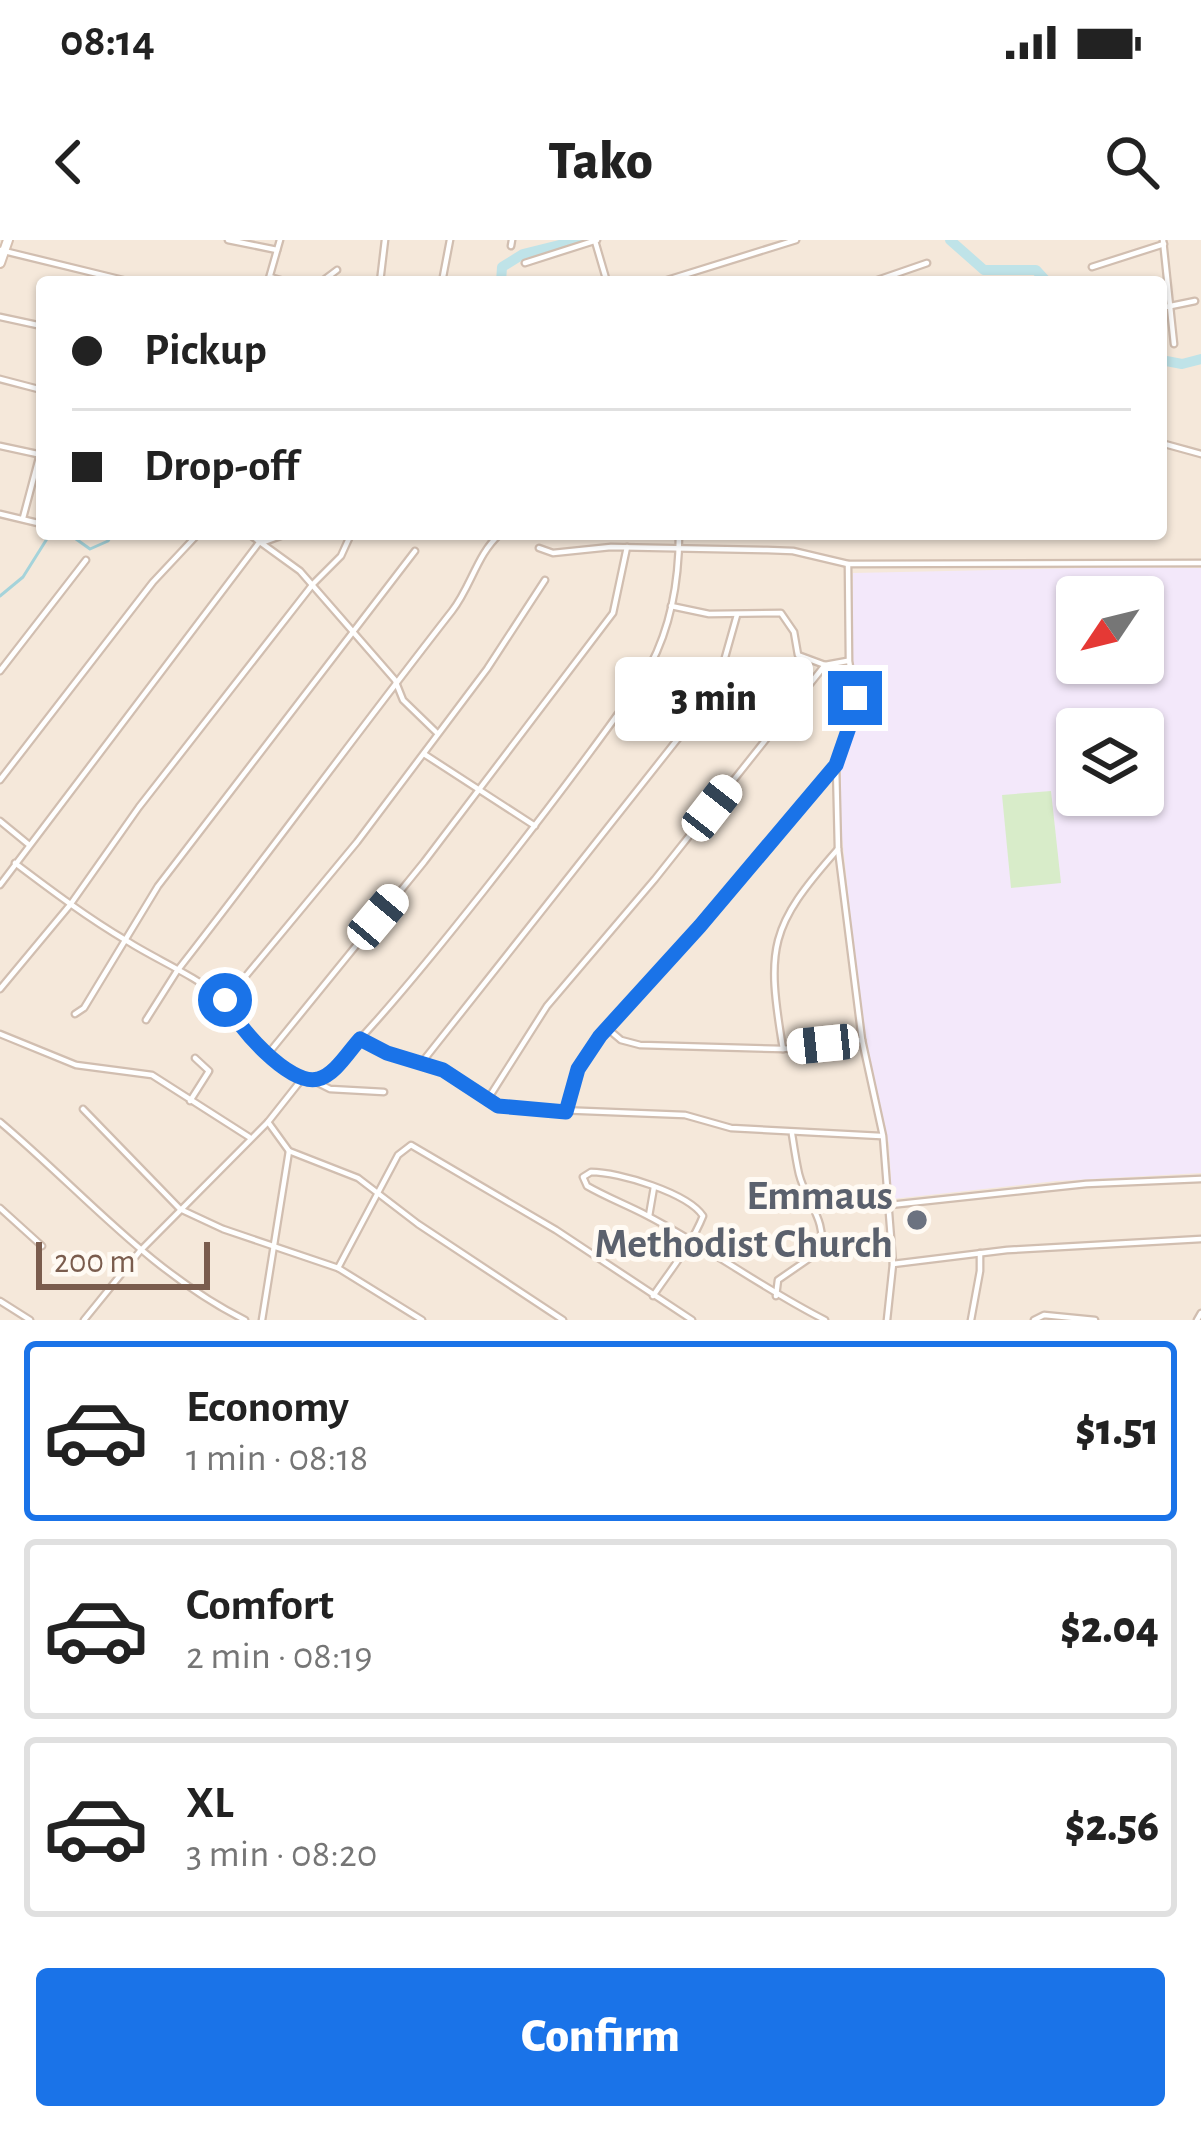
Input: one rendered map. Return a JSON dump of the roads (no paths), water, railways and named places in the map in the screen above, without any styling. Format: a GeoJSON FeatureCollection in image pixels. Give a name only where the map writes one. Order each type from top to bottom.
{"type":"FeatureCollection","features":[{"type":"Feature","properties":{"kind":"main road"},"geometry":{"type":"LineString","coordinates":[[0,263],[8,240]]}},
{"type":"Feature","properties":{"kind":"street"},"geometry":{"type":"LineString","coordinates":[[228,240],[277,250]]}},
{"type":"Feature","properties":{"kind":"street"},"geometry":{"type":"LineString","coordinates":[[270,276],[280,240]]}},
{"type":"Feature","properties":{"kind":"street"},"geometry":{"type":"LineString","coordinates":[[381,276],[385,240]]}},
{"type":"Feature","properties":{"kind":"street"},"geometry":{"type":"LineString","coordinates":[[443,276],[450,240]]}},
{"type":"Feature","properties":{"kind":"street"},"geometry":{"type":"LineString","coordinates":[[525,263],[596,240],[605,276]]}},
{"type":"Feature","properties":{"kind":"street"},"geometry":{"type":"LineString","coordinates":[[681,276],[796,240]]}},
{"type":"Feature","properties":{"kind":"street"},"geometry":{"type":"LineString","coordinates":[[1092,267],[1164,242],[1174,344]]}},
{"type":"Feature","properties":{"kind":"street"},"geometry":{"type":"LineString","coordinates":[[2,251],[106,276]]}},
{"type":"Feature","properties":{"kind":"street"},"geometry":{"type":"LineString","coordinates":[[889,276],[927,263]]}},
{"type":"Feature","properties":{"kind":"street"},"geometry":{"type":"LineString","coordinates":[[329,276],[337,270]]}},
{"type":"Feature","properties":{"kind":"street"},"geometry":{"type":"LineString","coordinates":[[1167,307],[1195,301]]}},
{"type":"Feature","properties":{"kind":"street"},"geometry":{"type":"LineString","coordinates":[[0,317],[36,325]]}},
{"type":"Feature","properties":{"kind":"street"},"geometry":{"type":"LineString","coordinates":[[0,380],[36,389]]}},
{"type":"Feature","properties":{"kind":"street"},"geometry":{"type":"LineString","coordinates":[[1167,445],[1201,454]]}},
{"type":"Feature","properties":{"kind":"street"},"geometry":{"type":"LineString","coordinates":[[0,446],[36,453]]}},
{"type":"Feature","properties":{"kind":"street"},"geometry":{"type":"LineString","coordinates":[[23,518],[36,472]]}},
{"type":"Feature","properties":{"kind":"street"},"geometry":{"type":"LineString","coordinates":[[0,514],[36,522]]}},
{"type":"Feature","properties":{"kind":"street"},"geometry":{"type":"LineString","coordinates":[[0,779],[153,582],[192,540]]}},
{"type":"Feature","properties":{"kind":"street"},"geometry":{"type":"LineString","coordinates":[[0,885],[266,540]]}},
{"type":"Feature","properties":{"kind":"street"},"geometry":{"type":"LineString","coordinates":[[0,989],[70,905],[139,807],[313,584],[341,556],[348,540]]}},
{"type":"Feature","properties":{"kind":"street"},"geometry":{"type":"LineString","coordinates":[[146,1020],[177,971],[455,607],[495,540]]}},
{"type":"Feature","properties":{"kind":"street"},"geometry":{"type":"LineString","coordinates":[[314,1081],[332,1070],[360,1039],[535,826],[635,692],[665,632],[679,540]]}},
{"type":"Feature","properties":{"kind":"street"},"geometry":{"type":"LineString","coordinates":[[263,541],[313,584],[356,631],[395,680],[403,700],[438,733]]}},
{"type":"Feature","properties":{"kind":"street"},"geometry":{"type":"LineString","coordinates":[[268,1054],[479,791],[613,613],[627,547]]}},
{"type":"Feature","properties":{"kind":"street"},"geometry":{"type":"LineString","coordinates":[[539,548],[553,553],[627,547],[793,551],[848,564],[1201,563]]}},
{"type":"Feature","properties":{"kind":"street"},"geometry":{"type":"LineString","coordinates":[[75,1014],[84,1008],[158,886],[415,551]]}},
{"type":"Feature","properties":{"kind":"street"},"geometry":{"type":"LineString","coordinates":[[0,671],[86,560]]}},
{"type":"Feature","properties":{"kind":"street"},"geometry":{"type":"LineString","coordinates":[[848,564],[854,713],[836,765],[838,849],[862,1040],[883,1136],[893,1264],[886,1320]]}},
{"type":"Feature","properties":{"kind":"street"},"geometry":{"type":"LineString","coordinates":[[225,1000],[295,920],[438,733],[526,614],[545,580]]}},
{"type":"Feature","properties":{"kind":"street"},"geometry":{"type":"LineString","coordinates":[[671,606],[736,615],[774,610],[781,613],[795,637],[798,656],[825,665],[849,661]]}},
{"type":"Feature","properties":{"kind":"street"},"geometry":{"type":"LineString","coordinates":[[423,1061],[703,707],[720,673],[736,615]]}},
{"type":"Feature","properties":{"kind":"street"},"geometry":{"type":"LineString","coordinates":[[488,1099],[547,1006],[656,879],[825,665]]}},
{"type":"Feature","properties":{"kind":"street"},"geometry":{"type":"LineString","coordinates":[[422,753],[535,826]]}},
{"type":"Feature","properties":{"kind":"street"},"geometry":{"type":"LineString","coordinates":[[566,1112],[583,1059],[836,765]]}},
{"type":"Feature","properties":{"kind":"street"},"geometry":{"type":"LineString","coordinates":[[0,821],[29,844]]}},
{"type":"Feature","properties":{"kind":"street"},"geometry":{"type":"LineString","coordinates":[[783,1048],[773,976],[778,935],[794,901],[838,849]]}},
{"type":"Feature","properties":{"kind":"street"},"geometry":{"type":"LineString","coordinates":[[16,863],[70,905],[225,1000],[238,1026],[302,1079],[330,1089],[384,1093]]}},
{"type":"Feature","properties":{"kind":"street"},"geometry":{"type":"LineString","coordinates":[[607,1029],[621,1040],[640,1045],[783,1048],[862,1040]]}},
{"type":"Feature","properties":{"kind":"street"},"geometry":{"type":"LineString","coordinates":[[0,1034],[76,1065],[152,1076],[249,1138]]}},
{"type":"Feature","properties":{"kind":"street"},"geometry":{"type":"LineString","coordinates":[[360,1039],[387,1053],[423,1061],[516,1110],[685,1115],[731,1128],[883,1136]]}},
{"type":"Feature","properties":{"kind":"street"},"geometry":{"type":"LineString","coordinates":[[190,1101],[209,1071],[196,1058]]}},
{"type":"Feature","properties":{"kind":"street"},"geometry":{"type":"LineString","coordinates":[[84,1320],[140,1251],[268,1122],[302,1079]]}},
{"type":"Feature","properties":{"kind":"street"},"geometry":{"type":"LineString","coordinates":[[83,1109],[180,1209],[338,1268],[422,1320]]}},
{"type":"Feature","properties":{"kind":"street"},"geometry":{"type":"LineString","coordinates":[[0,1122],[140,1251],[210,1302],[245,1320]]}},
{"type":"Feature","properties":{"kind":"street"},"geometry":{"type":"LineString","coordinates":[[268,1122],[289,1151],[358,1178],[562,1320]]}},
{"type":"Feature","properties":{"kind":"street"},"geometry":{"type":"LineString","coordinates":[[776,1296],[778,1280],[822,1245],[822,1231],[799,1176],[792,1134]]}},
{"type":"Feature","properties":{"kind":"street"},"geometry":{"type":"LineString","coordinates":[[338,1268],[403,1149],[418,1147],[692,1320]]}},
{"type":"Feature","properties":{"kind":"street"},"geometry":{"type":"LineString","coordinates":[[262,1320],[289,1151]]}},
{"type":"Feature","properties":{"kind":"street"},"geometry":{"type":"LineString","coordinates":[[653,1296],[688,1241],[702,1222],[700,1210],[654,1187],[598,1172],[583,1177],[587,1186],[649,1216],[688,1241],[776,1296],[825,1320]]}},
{"type":"Feature","properties":{"kind":"street"},"geometry":{"type":"LineString","coordinates":[[888,1205],[1086,1184],[1201,1179]]}},
{"type":"Feature","properties":{"kind":"street"},"geometry":{"type":"LineString","coordinates":[[649,1216],[654,1187]]}},
{"type":"Feature","properties":{"kind":"street"},"geometry":{"type":"LineString","coordinates":[[0,1208],[42,1246]]}},
{"type":"Feature","properties":{"kind":"street"},"geometry":{"type":"LineString","coordinates":[[893,1264],[980,1253],[1201,1239]]}},
{"type":"Feature","properties":{"kind":"street"},"geometry":{"type":"LineString","coordinates":[[970,1320],[980,1253]]}},
{"type":"Feature","properties":{"kind":"street"},"geometry":{"type":"LineString","coordinates":[[0,1301],[30,1320]]}},
{"type":"Feature","properties":{"kind":"street"},"geometry":{"type":"LineString","coordinates":[[1034,1320],[1044,1315],[1091,1320]]}},
{"type":"Feature","properties":{"kind":"waterway"},"geometry":{"type":"LineString","coordinates":[[501,276],[502,267],[523,254],[580,240]]}},
{"type":"Feature","properties":{"kind":"waterway"},"geometry":{"type":"LineString","coordinates":[[950,240],[984,270],[1036,270],[1042,276]]}},
{"type":"Feature","properties":{"kind":"waterway"},"geometry":{"type":"LineString","coordinates":[[1167,361],[1182,364],[1201,359]]}},
{"type":"Feature","properties":{"kind":"waterway"},"geometry":{"type":"LineString","coordinates":[[0,596],[23,577],[46,540]]}},
{"type":"Feature","properties":{"kind":"waterway"},"geometry":{"type":"LineString","coordinates":[[77,540],[90,549],[109,540]]}},
{"type":"Feature","properties":{"kind":"place","name":"Emmaus Methodist Church"},"geometry":{"type":"Point","coordinates":[917,1220]}}]}
